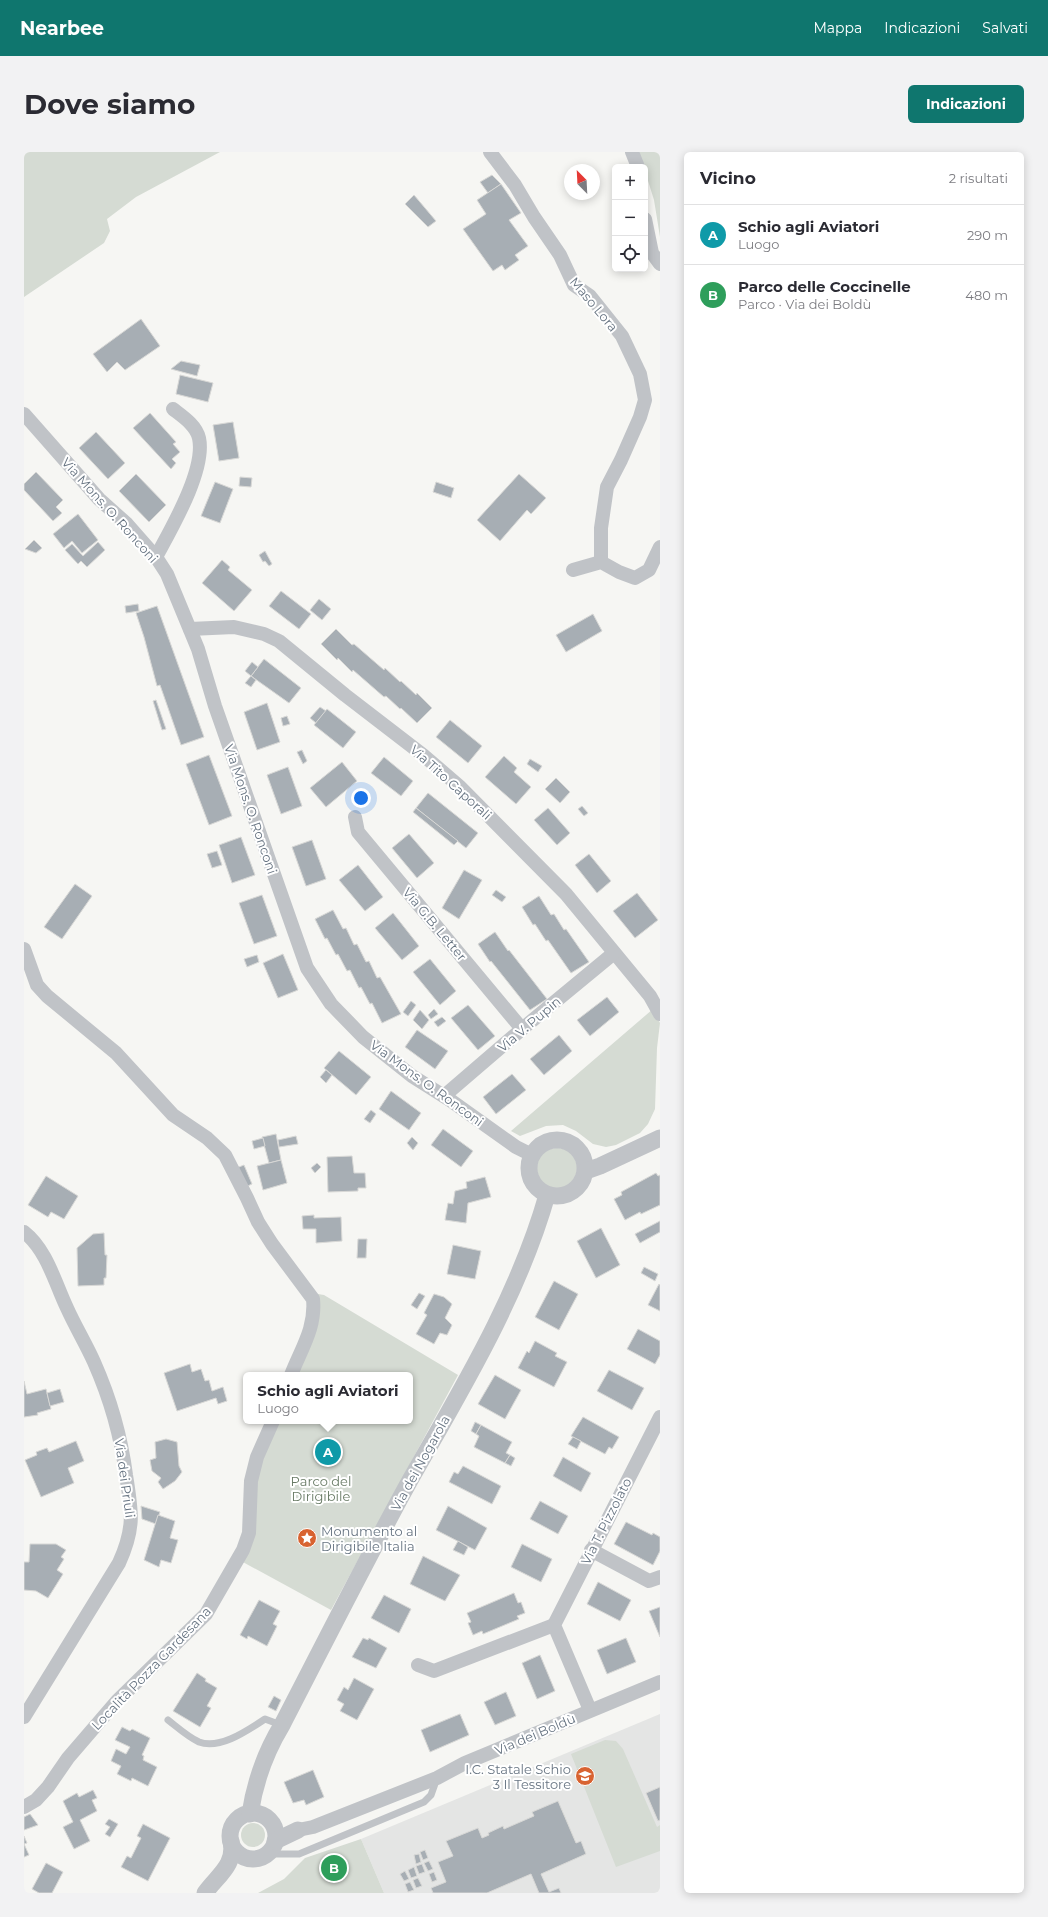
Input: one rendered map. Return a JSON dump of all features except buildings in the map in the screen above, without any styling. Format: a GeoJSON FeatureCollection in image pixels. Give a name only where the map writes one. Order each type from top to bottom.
{"type":"FeatureCollection","features":[{"type":"Feature","properties":{"kind":"street","name":"Maso Lora"},"geometry":{"type":"LineString","coordinates":[[490,152],[515,185],[534,217],[560,255],[574,285],[590,296],[622,336],[640,374],[645,400],[640,417],[621,460],[607,486],[601,528],[601,562]]}},
{"type":"Feature","properties":{"kind":"street"},"geometry":{"type":"LineString","coordinates":[[632,152],[637,164]]}},
{"type":"Feature","properties":{"kind":"street"},"geometry":{"type":"LineString","coordinates":[[648,234],[652,253],[660,264]]}},
{"type":"Feature","properties":{"kind":"street"},"geometry":{"type":"LineString","coordinates":[[156,557],[176,521],[192,486],[199,452],[198,437],[188,421],[173,408]]}},
{"type":"Feature","properties":{"kind":"street","name":"Via Mons. O. Ronconi"},"geometry":{"type":"LineString","coordinates":[[24,414],[99,499],[127,524],[156,557],[167,574],[190,629],[215,706],[306,968],[331,1004],[364,1037],[412,1076],[444,1096],[516,1147],[532,1155]]}},
{"type":"Feature","properties":{"kind":"street"},"geometry":{"type":"LineString","coordinates":[[573,570],[601,562],[619,572],[635,578],[649,570],[660,547]]}},
{"type":"Feature","properties":{"kind":"street","name":"Via Tito Caporali"},"geometry":{"type":"LineString","coordinates":[[190,629],[234,627],[264,634],[279,641],[459,786],[566,894],[650,996],[660,1014]]}},
{"type":"Feature","properties":{"kind":"street","name":"Via G.B. Letter"},"geometry":{"type":"LineString","coordinates":[[355,816],[358,832],[522,1029]]}},
{"type":"Feature","properties":{"kind":"street"},"geometry":{"type":"LineString","coordinates":[[24,949],[37,985],[47,996],[116,1053],[173,1115],[207,1138],[224,1155],[258,1222],[272,1244],[314,1299],[312,1326],[292,1372]]}},
{"type":"Feature","properties":{"kind":"street","name":"Via V. Pupin"},"geometry":{"type":"LineString","coordinates":[[444,1096],[614,953]]}},
{"type":"Feature","properties":{"kind":"street"},"geometry":{"type":"LineString","coordinates":[[586,1171],[660,1138]]}},
{"type":"Feature","properties":{"kind":"street"},"geometry":{"type":"LineString","coordinates":[[556,1140],[565,1141],[574,1145],[581,1152],[585,1161],[586,1171],[584,1179],[572,1192],[564,1195],[547,1194],[538,1188],[531,1178],[530,1163],[532,1155],[538,1147],[546,1142],[556,1140]]}},
{"type":"Feature","properties":{"kind":"street","name":"Via dei Nogarola"},"geometry":{"type":"LineString","coordinates":[[265,1834],[253,1792],[268,1748],[282,1725],[377,1541],[494,1329],[538,1227],[547,1194]]}},
{"type":"Feature","properties":{"kind":"street","name":"Via dei Priuli"},"geometry":{"type":"LineString","coordinates":[[24,1232],[35,1244],[46,1261],[66,1307],[94,1361],[106,1391],[115,1419],[124,1456],[132,1516],[128,1545],[119,1563],[24,1717]]}},
{"type":"Feature","properties":{"kind":"street","name":"Via T. Pizzolato"},"geometry":{"type":"LineString","coordinates":[[554,1625],[660,1417]]}},
{"type":"Feature","properties":{"kind":"street","name":"Località Pozza Gardesana"},"geometry":{"type":"LineString","coordinates":[[24,1807],[36,1800],[48,1787],[68,1758],[117,1701],[206,1614],[243,1550],[249,1533],[251,1481],[257,1456],[272,1424]]}},
{"type":"Feature","properties":{"kind":"street"},"geometry":{"type":"LineString","coordinates":[[591,1550],[650,1581],[660,1577]]}},
{"type":"Feature","properties":{"kind":"street"},"geometry":{"type":"LineString","coordinates":[[418,1665],[434,1671],[554,1625],[590,1710]]}},
{"type":"Feature","properties":{"kind":"street","name":"Via dei Boldù"},"geometry":{"type":"LineString","coordinates":[[208,1889],[230,1862],[233,1849],[231,1833],[237,1820],[265,1834],[313,1827],[437,1778],[465,1763],[660,1682]]}},
{"type":"Feature","properties":{"kind":"street","name":"Via dei Boldù"},"geometry":{"type":"LineString","coordinates":[[231,1841],[233,1847],[243,1856],[257,1858],[265,1834]]}},
{"type":"Feature","properties":{"kind":"street","name":"Via dei Boldù"},"geometry":{"type":"LineString","coordinates":[[208,1889],[225,1876],[265,1834]]}},
{"type":"Feature","properties":{"kind":"lane"},"geometry":{"type":"LineString","coordinates":[[168,1720],[199,1742],[227,1740],[238,1736],[265,1719],[282,1725]]}},
{"type":"Feature","properties":{"kind":"lane"},"geometry":{"type":"LineString","coordinates":[[265,1834],[298,1854],[424,1802],[431,1794],[437,1778]]}},
{"type":"Feature","properties":{"kind":"shaded area","name":"I.C. Statale Schio 3 Il Tessitore"},"geometry":{"type":"Polygon","coordinates":[[[660,1714],[660,1893],[384,1893],[361,1839],[660,1714]]]}},
{"type":"Feature","properties":{"kind":"green space"},"geometry":{"type":"Polygon","coordinates":[[[24,152],[220,152],[136,197],[107,219],[110,231],[104,243],[24,297],[24,152]]]}},
{"type":"Feature","properties":{"kind":"green space"},"geometry":{"type":"Polygon","coordinates":[[[639,152],[660,152],[660,237],[654,200],[648,181],[648,164],[643,164],[639,152]]]}},
{"type":"Feature","properties":{"kind":"green space"},"geometry":{"type":"Polygon","coordinates":[[[653,1009],[660,1023],[657,1048],[655,1109],[648,1124],[640,1133],[616,1145],[606,1147],[593,1144],[576,1131],[563,1125],[546,1126],[520,1136],[511,1131],[653,1009]]]}},
{"type":"Feature","properties":{"kind":"green space"},"geometry":{"type":"Polygon","coordinates":[[[561,1148],[568,1151],[574,1157],[577,1168],[576,1176],[568,1185],[561,1188],[553,1188],[546,1185],[538,1176],[537,1164],[540,1157],[549,1149],[561,1148]]]}},
{"type":"Feature","properties":{"kind":"green space","name":"Parco del Dirigibile"},"geometry":{"type":"Polygon","coordinates":[[[318,1294],[324,1295],[458,1375],[331,1610],[241,1561],[254,1481],[274,1424],[413,1424],[413,1372],[294,1372],[318,1294]]]}},
{"type":"Feature","properties":{"kind":"green space"},"geometry":{"type":"Polygon","coordinates":[[[605,1740],[616,1741],[623,1749],[657,1827],[660,1825],[660,1851],[616,1867],[571,1754],[605,1740]]]}},
{"type":"Feature","properties":{"kind":"green space"},"geometry":{"type":"Polygon","coordinates":[[[253,1823],[262,1826],[265,1835],[262,1844],[253,1847],[244,1844],[241,1835],[244,1826],[253,1823]]]}},
{"type":"Feature","properties":{"kind":"green space"},"geometry":{"type":"Polygon","coordinates":[[[361,1839],[384,1893],[258,1893],[284,1879],[305,1858],[361,1839]]]}},
{"type":"Feature","properties":{"kind":"place","name":"Schio agli Aviatori"},"geometry":{"type":"Point","coordinates":[328,1452]}},
{"type":"Feature","properties":{"kind":"place","name":"Monumento al Dirigibile Italia"},"geometry":{"type":"Point","coordinates":[307,1538]}},
{"type":"Feature","properties":{"kind":"place","name":"I.C. Statale Schio 3 Il Tessitore"},"geometry":{"type":"Point","coordinates":[585,1776]}},
{"type":"Feature","properties":{"kind":"place","name":"Parco delle Coccinelle"},"geometry":{"type":"Point","coordinates":[334,1868]}}]}
